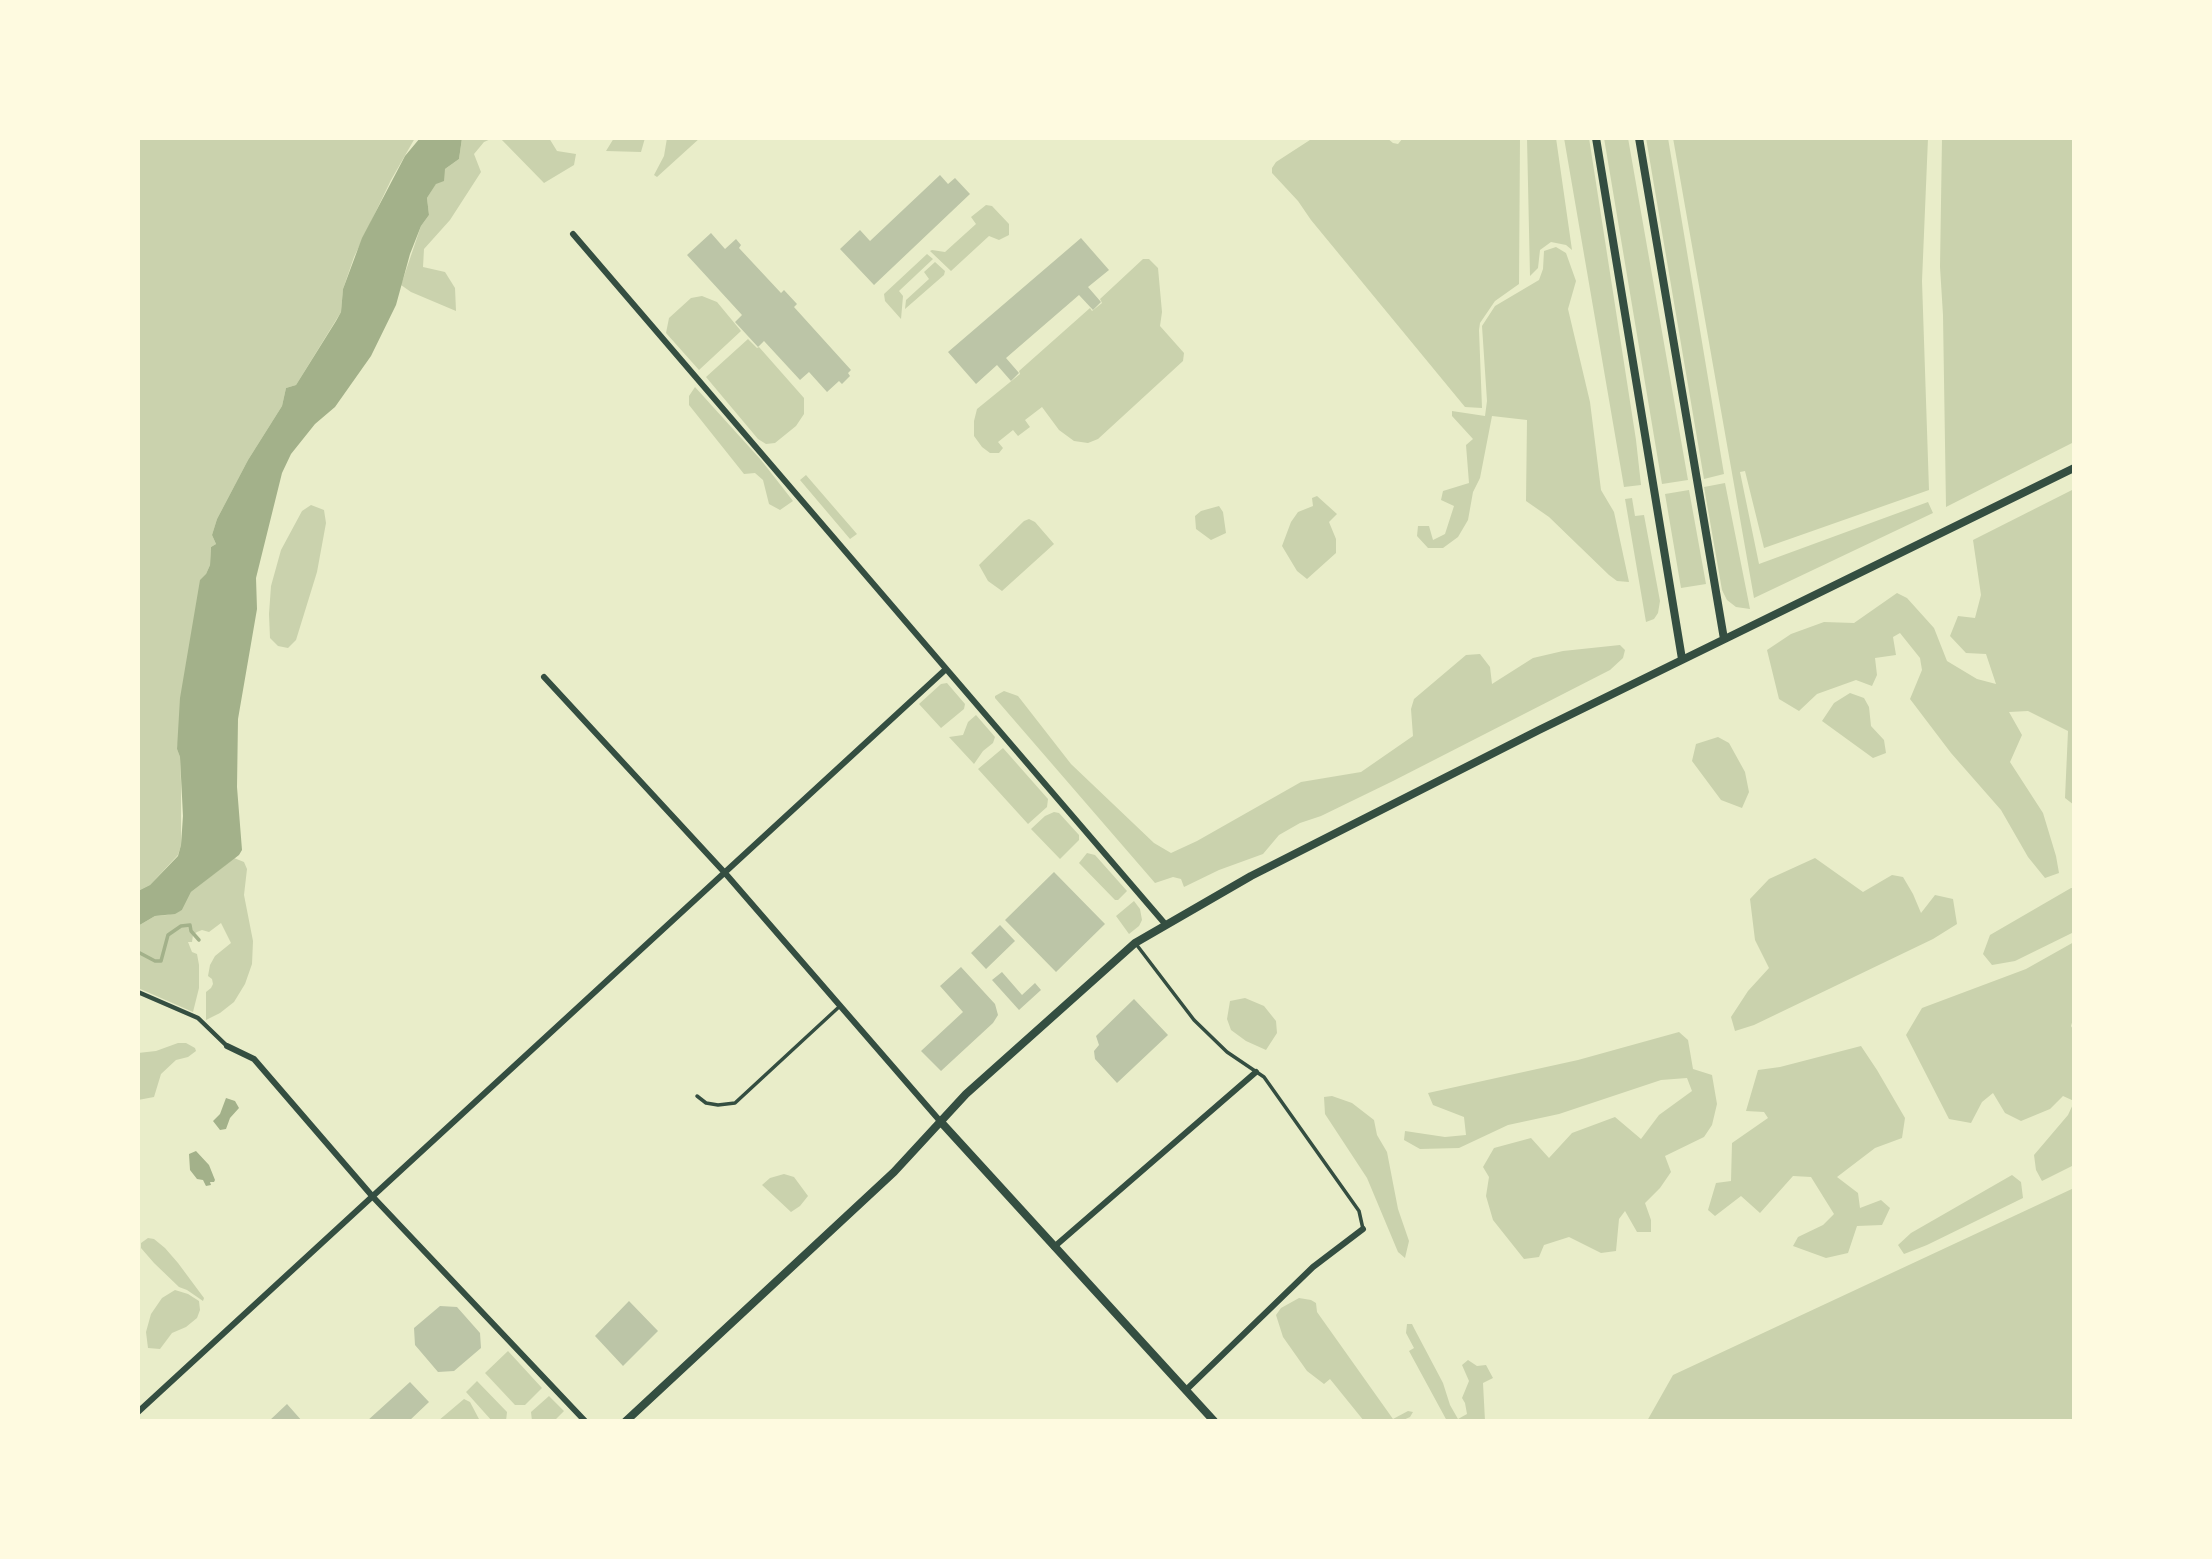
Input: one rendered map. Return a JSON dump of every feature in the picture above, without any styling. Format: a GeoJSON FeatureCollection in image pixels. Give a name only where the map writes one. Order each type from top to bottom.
{"type":"FeatureCollection","features":[{"type":"Feature","properties":{"kind":"street"},"geometry":{"type":"LineString","coordinates":[[1597,138],[1682,659]]}},
{"type":"Feature","properties":{"kind":"street"},"geometry":{"type":"LineString","coordinates":[[1639,138],[1724,639]]}},
{"type":"Feature","properties":{"kind":"street"},"geometry":{"type":"LineString","coordinates":[[573,234],[1166,925]]}},
{"type":"Feature","properties":{"kind":"street"},"geometry":{"type":"LineString","coordinates":[[626,1421],[894,1172],[976,1085],[1135,943],[1251,876],[1682,659],[2074,468]]}},
{"type":"Feature","properties":{"kind":"street"},"geometry":{"type":"LineString","coordinates":[[138,1412],[946,669]]}},
{"type":"Feature","properties":{"kind":"street"},"geometry":{"type":"LineString","coordinates":[[544,677],[725,873],[940,1121],[1214,1421]]}},
{"type":"Feature","properties":{"kind":"street"},"geometry":{"type":"LineString","coordinates":[[138,992],[198,1018],[227,1046],[254,1059],[373,1197],[584,1421]]}},
{"type":"Feature","properties":{"kind":"street"},"geometry":{"type":"LineString","coordinates":[[1055,1247],[1256,1072]]}},
{"type":"Feature","properties":{"kind":"street"},"geometry":{"type":"LineString","coordinates":[[1186,1390],[1313,1268],[1363,1229]]}},
{"type":"Feature","properties":{"kind":"lane"},"geometry":{"type":"LineString","coordinates":[[1135,943],[1194,1020],[1227,1052],[1264,1077],[1359,1211],[1363,1229]]}},
{"type":"Feature","properties":{"kind":"lane"},"geometry":{"type":"LineString","coordinates":[[697,1097],[706,1103],[718,1105],[736,1102],[840,1006]]}},
{"type":"Feature","properties":{"kind":"shaded area"},"geometry":{"type":"Polygon","coordinates":[[[138,138],[415,138],[391,180],[354,257],[343,289],[341,312],[296,385],[286,388],[282,406],[248,460],[217,519],[212,535],[216,544],[211,547],[177,749],[180,757],[181,845],[178,855],[150,885],[138,891],[138,138]]]}},
{"type":"Feature","properties":{"kind":"shaded area"},"geometry":{"type":"Polygon","coordinates":[[[420,138],[462,138],[459,159],[445,169],[444,181],[436,184],[427,198],[429,215],[421,226],[410,254],[396,305],[371,356],[335,407],[315,424],[291,454],[282,473],[256,578],[257,609],[238,719],[237,787],[242,850],[191,892],[182,910],[175,914],[155,916],[138,926],[138,891],[150,885],[178,856],[181,845],[183,816],[180,757],[177,749],[180,698],[200,580],[210,565],[211,547],[216,544],[212,535],[217,519],[248,460],[282,406],[286,388],[296,385],[341,312],[343,289],[362,238],[405,156],[420,138]]]}},
{"type":"Feature","properties":{"kind":"shaded area"},"geometry":{"type":"Polygon","coordinates":[[[462,138],[493,138],[484,142],[474,154],[481,172],[450,220],[424,249],[423,267],[445,272],[455,288],[456,311],[401,285],[421,226],[429,215],[427,198],[445,169],[459,159],[462,138]]]}},
{"type":"Feature","properties":{"kind":"shaded area"},"geometry":{"type":"Polygon","coordinates":[[[500,138],[549,138],[557,151],[576,154],[574,165],[544,183],[500,138]]]}},
{"type":"Feature","properties":{"kind":"shaded area"},"geometry":{"type":"Polygon","coordinates":[[[614,138],[645,138],[641,152],[606,151],[614,138]]]}},
{"type":"Feature","properties":{"kind":"shaded area"},"geometry":{"type":"Polygon","coordinates":[[[667,138],[700,138],[657,177],[654,175],[664,156],[667,138]]]}},
{"type":"Feature","properties":{"kind":"shaded area"},"geometry":{"type":"Polygon","coordinates":[[[1313,138],[1387,138],[1398,144],[1403,138],[1520,138],[1519,284],[1495,301],[1480,323],[1482,408],[1465,407],[1298,201],[1272,173],[1276,162],[1313,138]]]}},
{"type":"Feature","properties":{"kind":"shaded area"},"geometry":{"type":"Polygon","coordinates":[[[1527,138],[1556,138],[1572,250],[1566,245],[1551,242],[1540,250],[1538,268],[1530,276],[1527,138]]]}},
{"type":"Feature","properties":{"kind":"shaded area"},"geometry":{"type":"Polygon","coordinates":[[[1564,138],[1589,138],[1641,485],[1624,487],[1564,138]]]}},
{"type":"Feature","properties":{"kind":"shaded area"},"geometry":{"type":"Polygon","coordinates":[[[1604,138],[1628,138],[1688,480],[1662,484],[1604,138]]]}},
{"type":"Feature","properties":{"kind":"shaded area"},"geometry":{"type":"Polygon","coordinates":[[[1646,138],[1668,138],[1724,474],[1704,479],[1646,138]]]}},
{"type":"Feature","properties":{"kind":"shaded area"},"geometry":{"type":"Polygon","coordinates":[[[1673,138],[1928,138],[1922,281],[1929,490],[1764,548],[1745,471],[1740,472],[1759,564],[1928,502],[1933,513],[1754,598],[1673,138]]]}},
{"type":"Feature","properties":{"kind":"shaded area"},"geometry":{"type":"Polygon","coordinates":[[[1942,138],[2074,138],[2074,442],[1946,507],[1940,267],[1942,138]]]}},
{"type":"Feature","properties":{"kind":"shaded area"},"geometry":{"type":"Polygon","coordinates":[[[986,205],[992,206],[1009,224],[1009,235],[999,240],[989,236],[951,271],[930,251],[945,252],[976,224],[971,217],[986,205]]]}},
{"type":"Feature","properties":{"kind":"shaded area"},"geometry":{"type":"Polygon","coordinates":[[[1556,247],[1566,253],[1576,281],[1568,309],[1590,402],[1601,490],[1614,512],[1629,582],[1617,581],[1609,575],[1549,517],[1526,501],[1527,420],[1492,416],[1480,478],[1473,492],[1468,520],[1458,537],[1443,548],[1428,548],[1417,536],[1418,526],[1429,526],[1433,540],[1445,534],[1454,506],[1441,500],[1443,491],[1469,483],[1466,445],[1473,439],[1452,416],[1452,411],[1485,416],[1487,401],[1482,326],[1495,306],[1539,280],[1544,251],[1556,247]]]}},
{"type":"Feature","properties":{"kind":"shaded area"},"geometry":{"type":"Polygon","coordinates":[[[927,254],[933,259],[899,291],[903,296],[901,319],[885,301],[884,294],[927,254]]]}},
{"type":"Feature","properties":{"kind":"shaded area"},"geometry":{"type":"Polygon","coordinates":[[[1143,259],[1149,259],[1158,268],[1162,312],[1160,326],[1184,353],[1183,361],[1098,439],[1088,443],[1074,441],[1059,430],[1042,407],[1025,420],[1030,427],[1018,436],[1013,430],[998,442],[1003,448],[999,453],[990,453],[982,447],[974,436],[977,409],[1020,374],[1019,371],[1090,308],[1092,311],[1102,303],[1100,299],[1143,259]]]}},
{"type":"Feature","properties":{"kind":"shaded area"},"geometry":{"type":"Polygon","coordinates":[[[935,262],[945,271],[944,275],[905,309],[906,300],[929,279],[924,272],[935,262]]]}},
{"type":"Feature","properties":{"kind":"shaded area"},"geometry":{"type":"Polygon","coordinates":[[[702,296],[717,302],[741,331],[699,370],[666,333],[669,318],[691,298],[702,296]]]}},
{"type":"Feature","properties":{"kind":"shaded area"},"geometry":{"type":"Polygon","coordinates":[[[748,339],[759,347],[804,398],[804,414],[796,426],[775,443],[766,444],[758,439],[706,377],[748,339]]]}},
{"type":"Feature","properties":{"kind":"shaded area"},"geometry":{"type":"Polygon","coordinates":[[[695,387],[761,460],[793,501],[780,510],[769,504],[763,480],[755,473],[744,474],[689,405],[689,396],[695,387]]]}},
{"type":"Feature","properties":{"kind":"shaded area"},"geometry":{"type":"Polygon","coordinates":[[[806,475],[857,534],[850,539],[800,480],[806,475]]]}},
{"type":"Feature","properties":{"kind":"shaded area"},"geometry":{"type":"Polygon","coordinates":[[[1725,483],[1750,609],[1736,607],[1727,600],[1722,590],[1704,487],[1725,483]]]}},
{"type":"Feature","properties":{"kind":"shaded area"},"geometry":{"type":"Polygon","coordinates":[[[2074,489],[2074,805],[2065,798],[2068,731],[2028,711],[2009,712],[2022,735],[2010,762],[2043,813],[2056,856],[2059,873],[2045,878],[2028,857],[2001,810],[1951,753],[1910,699],[1922,670],[1920,658],[1900,633],[1893,637],[1896,655],[1875,658],[1877,675],[1872,686],[1856,680],[1817,694],[1799,711],[1779,699],[1767,650],[1791,634],[1824,622],[1854,623],[1897,593],[1907,598],[1934,628],[1947,661],[1977,679],[1996,684],[1986,654],[1966,653],[1950,636],[1958,616],[1975,618],[1981,595],[1973,540],[2074,489]]]}},
{"type":"Feature","properties":{"kind":"shaded area"},"geometry":{"type":"Polygon","coordinates":[[[1689,490],[1706,584],[1681,588],[1665,494],[1689,490]]]}},
{"type":"Feature","properties":{"kind":"shaded area"},"geometry":{"type":"Polygon","coordinates":[[[1317,496],[1337,514],[1329,522],[1336,539],[1336,553],[1307,579],[1297,571],[1282,546],[1298,512],[1313,506],[1312,498],[1317,496]]]}},
{"type":"Feature","properties":{"kind":"shaded area"},"geometry":{"type":"Polygon","coordinates":[[[1632,498],[1635,516],[1644,515],[1660,601],[1654,619],[1646,622],[1625,499],[1632,498]]]}},
{"type":"Feature","properties":{"kind":"shaded area"},"geometry":{"type":"Polygon","coordinates":[[[311,505],[324,510],[326,523],[317,572],[296,640],[288,648],[278,646],[270,638],[271,586],[281,550],[302,511],[311,505]]]}},
{"type":"Feature","properties":{"kind":"shaded area"},"geometry":{"type":"Polygon","coordinates":[[[1219,506],[1223,512],[1226,533],[1211,540],[1196,529],[1195,516],[1201,511],[1219,506]]]}},
{"type":"Feature","properties":{"kind":"shaded area"},"geometry":{"type":"Polygon","coordinates":[[[1029,519],[1035,522],[1054,544],[1002,591],[988,581],[979,565],[1029,519]]]}},
{"type":"Feature","properties":{"kind":"shaded area"},"geometry":{"type":"Polygon","coordinates":[[[1620,645],[1625,650],[1623,658],[1610,670],[1393,781],[1321,816],[1300,823],[1279,835],[1263,854],[1219,870],[1184,887],[1181,879],[1173,877],[1155,883],[995,698],[1004,691],[1018,696],[1071,764],[1154,843],[1171,853],[1301,782],[1361,772],[1413,736],[1411,709],[1414,699],[1466,655],[1480,654],[1490,667],[1492,684],[1533,658],[1563,651],[1620,645]]]}},
{"type":"Feature","properties":{"kind":"shaded area"},"geometry":{"type":"Polygon","coordinates":[[[947,683],[965,704],[964,709],[941,728],[919,704],[941,684],[947,683]]]}},
{"type":"Feature","properties":{"kind":"shaded area"},"geometry":{"type":"Polygon","coordinates":[[[1850,693],[1864,698],[1869,707],[1871,726],[1884,740],[1886,753],[1873,758],[1822,721],[1834,703],[1850,693]]]}},
{"type":"Feature","properties":{"kind":"shaded area"},"geometry":{"type":"Polygon","coordinates":[[[976,715],[995,737],[993,743],[974,764],[949,737],[963,735],[968,722],[976,715]]]}},
{"type":"Feature","properties":{"kind":"shaded area"},"geometry":{"type":"Polygon","coordinates":[[[1718,737],[1729,743],[1745,772],[1749,792],[1742,808],[1721,800],[1692,761],[1696,744],[1718,737]]]}},
{"type":"Feature","properties":{"kind":"shaded area"},"geometry":{"type":"Polygon","coordinates":[[[1003,748],[1048,799],[1047,807],[1028,824],[978,769],[1003,748]]]}},
{"type":"Feature","properties":{"kind":"shaded area"},"geometry":{"type":"Polygon","coordinates":[[[1059,813],[1079,835],[1079,840],[1060,859],[1031,829],[1045,816],[1059,813]]]}},
{"type":"Feature","properties":{"kind":"shaded area"},"geometry":{"type":"Polygon","coordinates":[[[1087,853],[1095,855],[1127,891],[1118,900],[1079,863],[1087,853]]]}},
{"type":"Feature","properties":{"kind":"shaded area"},"geometry":{"type":"Polygon","coordinates":[[[234,858],[244,862],[247,869],[244,895],[253,941],[252,964],[245,984],[234,1002],[206,1020],[206,992],[213,984],[208,976],[210,965],[215,956],[231,943],[221,923],[209,932],[197,932],[193,935],[192,942],[188,942],[192,952],[197,954],[199,965],[199,988],[193,1012],[138,988],[138,926],[155,916],[182,910],[191,892],[234,858]]]}},
{"type":"Feature","properties":{"kind":"shaded area"},"geometry":{"type":"Polygon","coordinates":[[[1815,858],[1863,892],[1892,875],[1903,877],[1921,913],[1935,895],[1953,899],[1957,924],[1933,939],[1754,1025],[1735,1031],[1731,1017],[1748,991],[1769,968],[1755,940],[1750,899],[1769,879],[1815,858]]]}},
{"type":"Feature","properties":{"kind":"shaded area"},"geometry":{"type":"Polygon","coordinates":[[[2074,888],[2074,932],[2015,961],[1992,965],[1983,954],[1990,935],[2074,888]]]}},
{"type":"Feature","properties":{"kind":"shaded area"},"geometry":{"type":"Polygon","coordinates":[[[1134,901],[1140,909],[1142,920],[1129,934],[1116,916],[1134,901]]]}},
{"type":"Feature","properties":{"kind":"shaded area"},"geometry":{"type":"Polygon","coordinates":[[[2074,942],[2074,1016],[2071,1026],[2074,1031],[2074,1101],[2063,1096],[2050,1109],[2021,1121],[2005,1113],[1993,1093],[1982,1102],[1971,1123],[1949,1119],[1906,1035],[1922,1008],[2026,969],[2074,942]]]}},
{"type":"Feature","properties":{"kind":"shaded area"},"geometry":{"type":"Polygon","coordinates":[[[1245,998],[1264,1006],[1276,1021],[1277,1033],[1266,1050],[1246,1041],[1231,1030],[1227,1019],[1230,1001],[1245,998]]]}},
{"type":"Feature","properties":{"kind":"shaded area"},"geometry":{"type":"Polygon","coordinates":[[[1679,1032],[1688,1040],[1693,1069],[1712,1075],[1717,1104],[1712,1125],[1704,1137],[1665,1156],[1671,1172],[1645,1203],[1651,1220],[1651,1232],[1637,1232],[1625,1211],[1619,1219],[1616,1251],[1601,1253],[1569,1237],[1544,1245],[1539,1257],[1524,1259],[1493,1220],[1486,1196],[1489,1177],[1483,1167],[1494,1148],[1531,1138],[1549,1158],[1572,1133],[1615,1117],[1641,1139],[1659,1115],[1692,1091],[1687,1078],[1661,1080],[1559,1114],[1508,1125],[1459,1148],[1420,1149],[1404,1140],[1405,1131],[1445,1137],[1466,1135],[1464,1117],[1433,1105],[1428,1093],[1578,1060],[1679,1032]]]}},
{"type":"Feature","properties":{"kind":"shaded area"},"geometry":{"type":"Polygon","coordinates":[[[186,1043],[196,1051],[188,1057],[176,1060],[161,1074],[154,1097],[138,1100],[138,1053],[156,1051],[186,1043]]]}},
{"type":"Feature","properties":{"kind":"shaded area"},"geometry":{"type":"Polygon","coordinates":[[[1861,1046],[1905,1118],[1902,1138],[1875,1148],[1837,1177],[1858,1193],[1860,1208],[1881,1200],[1890,1208],[1882,1225],[1857,1226],[1848,1253],[1826,1258],[1793,1246],[1798,1237],[1823,1225],[1834,1214],[1811,1177],[1793,1176],[1760,1213],[1741,1196],[1715,1216],[1708,1210],[1716,1183],[1731,1181],[1732,1143],[1768,1118],[1764,1112],[1746,1111],[1758,1070],[1861,1046]]]}},
{"type":"Feature","properties":{"kind":"shaded area"},"geometry":{"type":"Polygon","coordinates":[[[1332,1096],[1352,1103],[1374,1120],[1377,1135],[1387,1152],[1398,1209],[1409,1241],[1405,1258],[1398,1252],[1367,1178],[1325,1114],[1324,1097],[1332,1096]]]}},
{"type":"Feature","properties":{"kind":"shaded area"},"geometry":{"type":"Polygon","coordinates":[[[226,1098],[235,1101],[239,1108],[230,1118],[226,1129],[220,1130],[213,1121],[220,1114],[226,1098]]]}},
{"type":"Feature","properties":{"kind":"shaded area"},"geometry":{"type":"Polygon","coordinates":[[[2074,1102],[2074,1165],[2042,1181],[2036,1170],[2034,1155],[2068,1115],[2074,1102]]]}},
{"type":"Feature","properties":{"kind":"shaded area"},"geometry":{"type":"Polygon","coordinates":[[[196,1151],[209,1165],[215,1180],[210,1182],[211,1185],[206,1186],[203,1180],[197,1179],[190,1170],[189,1154],[196,1151]]]}},
{"type":"Feature","properties":{"kind":"shaded area"},"geometry":{"type":"Polygon","coordinates":[[[784,1174],[794,1177],[808,1196],[791,1212],[762,1185],[770,1178],[784,1174]]]}},
{"type":"Feature","properties":{"kind":"shaded area"},"geometry":{"type":"Polygon","coordinates":[[[2012,1175],[2021,1182],[2023,1198],[1904,1254],[1898,1245],[1911,1233],[2012,1175]]]}},
{"type":"Feature","properties":{"kind":"shaded area"},"geometry":{"type":"Polygon","coordinates":[[[2074,1188],[2074,1421],[1647,1421],[1673,1375],[2074,1188]]]}},
{"type":"Feature","properties":{"kind":"shaded area"},"geometry":{"type":"Polygon","coordinates":[[[148,1238],[154,1239],[165,1248],[204,1298],[203,1301],[179,1287],[154,1263],[141,1248],[141,1243],[148,1238]]]}},
{"type":"Feature","properties":{"kind":"shaded area"},"geometry":{"type":"Polygon","coordinates":[[[175,1290],[199,1301],[197,1318],[172,1333],[160,1349],[148,1348],[146,1332],[151,1314],[162,1298],[175,1290]]]}},
{"type":"Feature","properties":{"kind":"shaded area"},"geometry":{"type":"Polygon","coordinates":[[[1299,1298],[1316,1303],[1317,1312],[1393,1419],[1408,1411],[1413,1412],[1410,1417],[1401,1421],[1364,1421],[1330,1379],[1324,1384],[1307,1371],[1283,1337],[1276,1315],[1281,1308],[1299,1298]]]}},
{"type":"Feature","properties":{"kind":"shaded area"},"geometry":{"type":"Polygon","coordinates":[[[1407,1324],[1412,1324],[1443,1383],[1458,1419],[1467,1414],[1462,1398],[1469,1381],[1462,1365],[1468,1360],[1477,1366],[1486,1365],[1493,1378],[1483,1383],[1485,1421],[1447,1421],[1409,1351],[1414,1348],[1406,1333],[1407,1324]]]}},
{"type":"Feature","properties":{"kind":"shaded area"},"geometry":{"type":"Polygon","coordinates":[[[508,1351],[542,1388],[525,1405],[515,1405],[485,1373],[508,1351]]]}},
{"type":"Feature","properties":{"kind":"shaded area"},"geometry":{"type":"Polygon","coordinates":[[[477,1381],[507,1412],[506,1421],[492,1421],[466,1392],[477,1381]]]}},
{"type":"Feature","properties":{"kind":"shaded area"},"geometry":{"type":"Polygon","coordinates":[[[549,1396],[564,1411],[554,1421],[532,1421],[531,1412],[549,1396]]]}},
{"type":"Feature","properties":{"kind":"shaded area"},"geometry":{"type":"Polygon","coordinates":[[[464,1399],[470,1402],[480,1421],[438,1421],[464,1399]]]}},
{"type":"Feature","properties":{"kind":"building"},"geometry":{"type":"Polygon","coordinates":[[[940,175],[948,184],[955,178],[970,194],[874,285],[840,249],[860,230],[870,241],[940,175]]]}},
{"type":"Feature","properties":{"kind":"building"},"geometry":{"type":"Polygon","coordinates":[[[711,233],[725,249],[736,239],[741,245],[739,248],[781,293],[784,290],[797,304],[794,307],[851,370],[848,373],[850,376],[842,384],[839,381],[827,392],[809,372],[800,380],[764,341],[758,347],[735,322],[742,315],[687,255],[711,233]]]}},
{"type":"Feature","properties":{"kind":"building"},"geometry":{"type":"Polygon","coordinates":[[[1081,238],[1109,270],[1088,287],[1101,302],[1093,310],[1079,295],[1006,358],[1019,373],[1011,381],[997,365],[976,384],[948,352],[1081,238]]]}},
{"type":"Feature","properties":{"kind":"building"},"geometry":{"type":"Polygon","coordinates":[[[1054,872],[1105,924],[1056,972],[1005,920],[1054,872]]]}},
{"type":"Feature","properties":{"kind":"building"},"geometry":{"type":"Polygon","coordinates":[[[1000,925],[1015,941],[986,969],[971,953],[1000,925]]]}},
{"type":"Feature","properties":{"kind":"building"},"geometry":{"type":"Polygon","coordinates":[[[961,967],[995,1004],[998,1015],[993,1023],[941,1071],[921,1051],[963,1012],[940,986],[961,967]]]}},
{"type":"Feature","properties":{"kind":"building"},"geometry":{"type":"Polygon","coordinates":[[[1002,972],[1022,995],[1035,983],[1041,990],[1019,1010],[992,980],[1002,972]]]}},
{"type":"Feature","properties":{"kind":"building"},"geometry":{"type":"Polygon","coordinates":[[[1134,999],[1168,1035],[1117,1083],[1095,1059],[1094,1051],[1099,1045],[1096,1036],[1134,999]]]}},
{"type":"Feature","properties":{"kind":"building"},"geometry":{"type":"Polygon","coordinates":[[[629,1301],[658,1331],[623,1366],[595,1336],[629,1301]]]}},
{"type":"Feature","properties":{"kind":"building"},"geometry":{"type":"Polygon","coordinates":[[[440,1306],[457,1307],[480,1333],[481,1348],[454,1371],[438,1372],[415,1345],[414,1328],[440,1306]]]}},
{"type":"Feature","properties":{"kind":"building"},"geometry":{"type":"Polygon","coordinates":[[[410,1382],[429,1402],[409,1421],[367,1421],[410,1382]]]}},
{"type":"Feature","properties":{"kind":"building"},"geometry":{"type":"Polygon","coordinates":[[[287,1404],[302,1421],[269,1421],[287,1404]]]}},
{"type":"Feature","properties":{"kind":"waterway"},"geometry":{"type":"LineString","coordinates":[[138,952],[155,961],[161,961],[168,935],[181,926],[190,925],[191,931],[199,940]]}}]}
